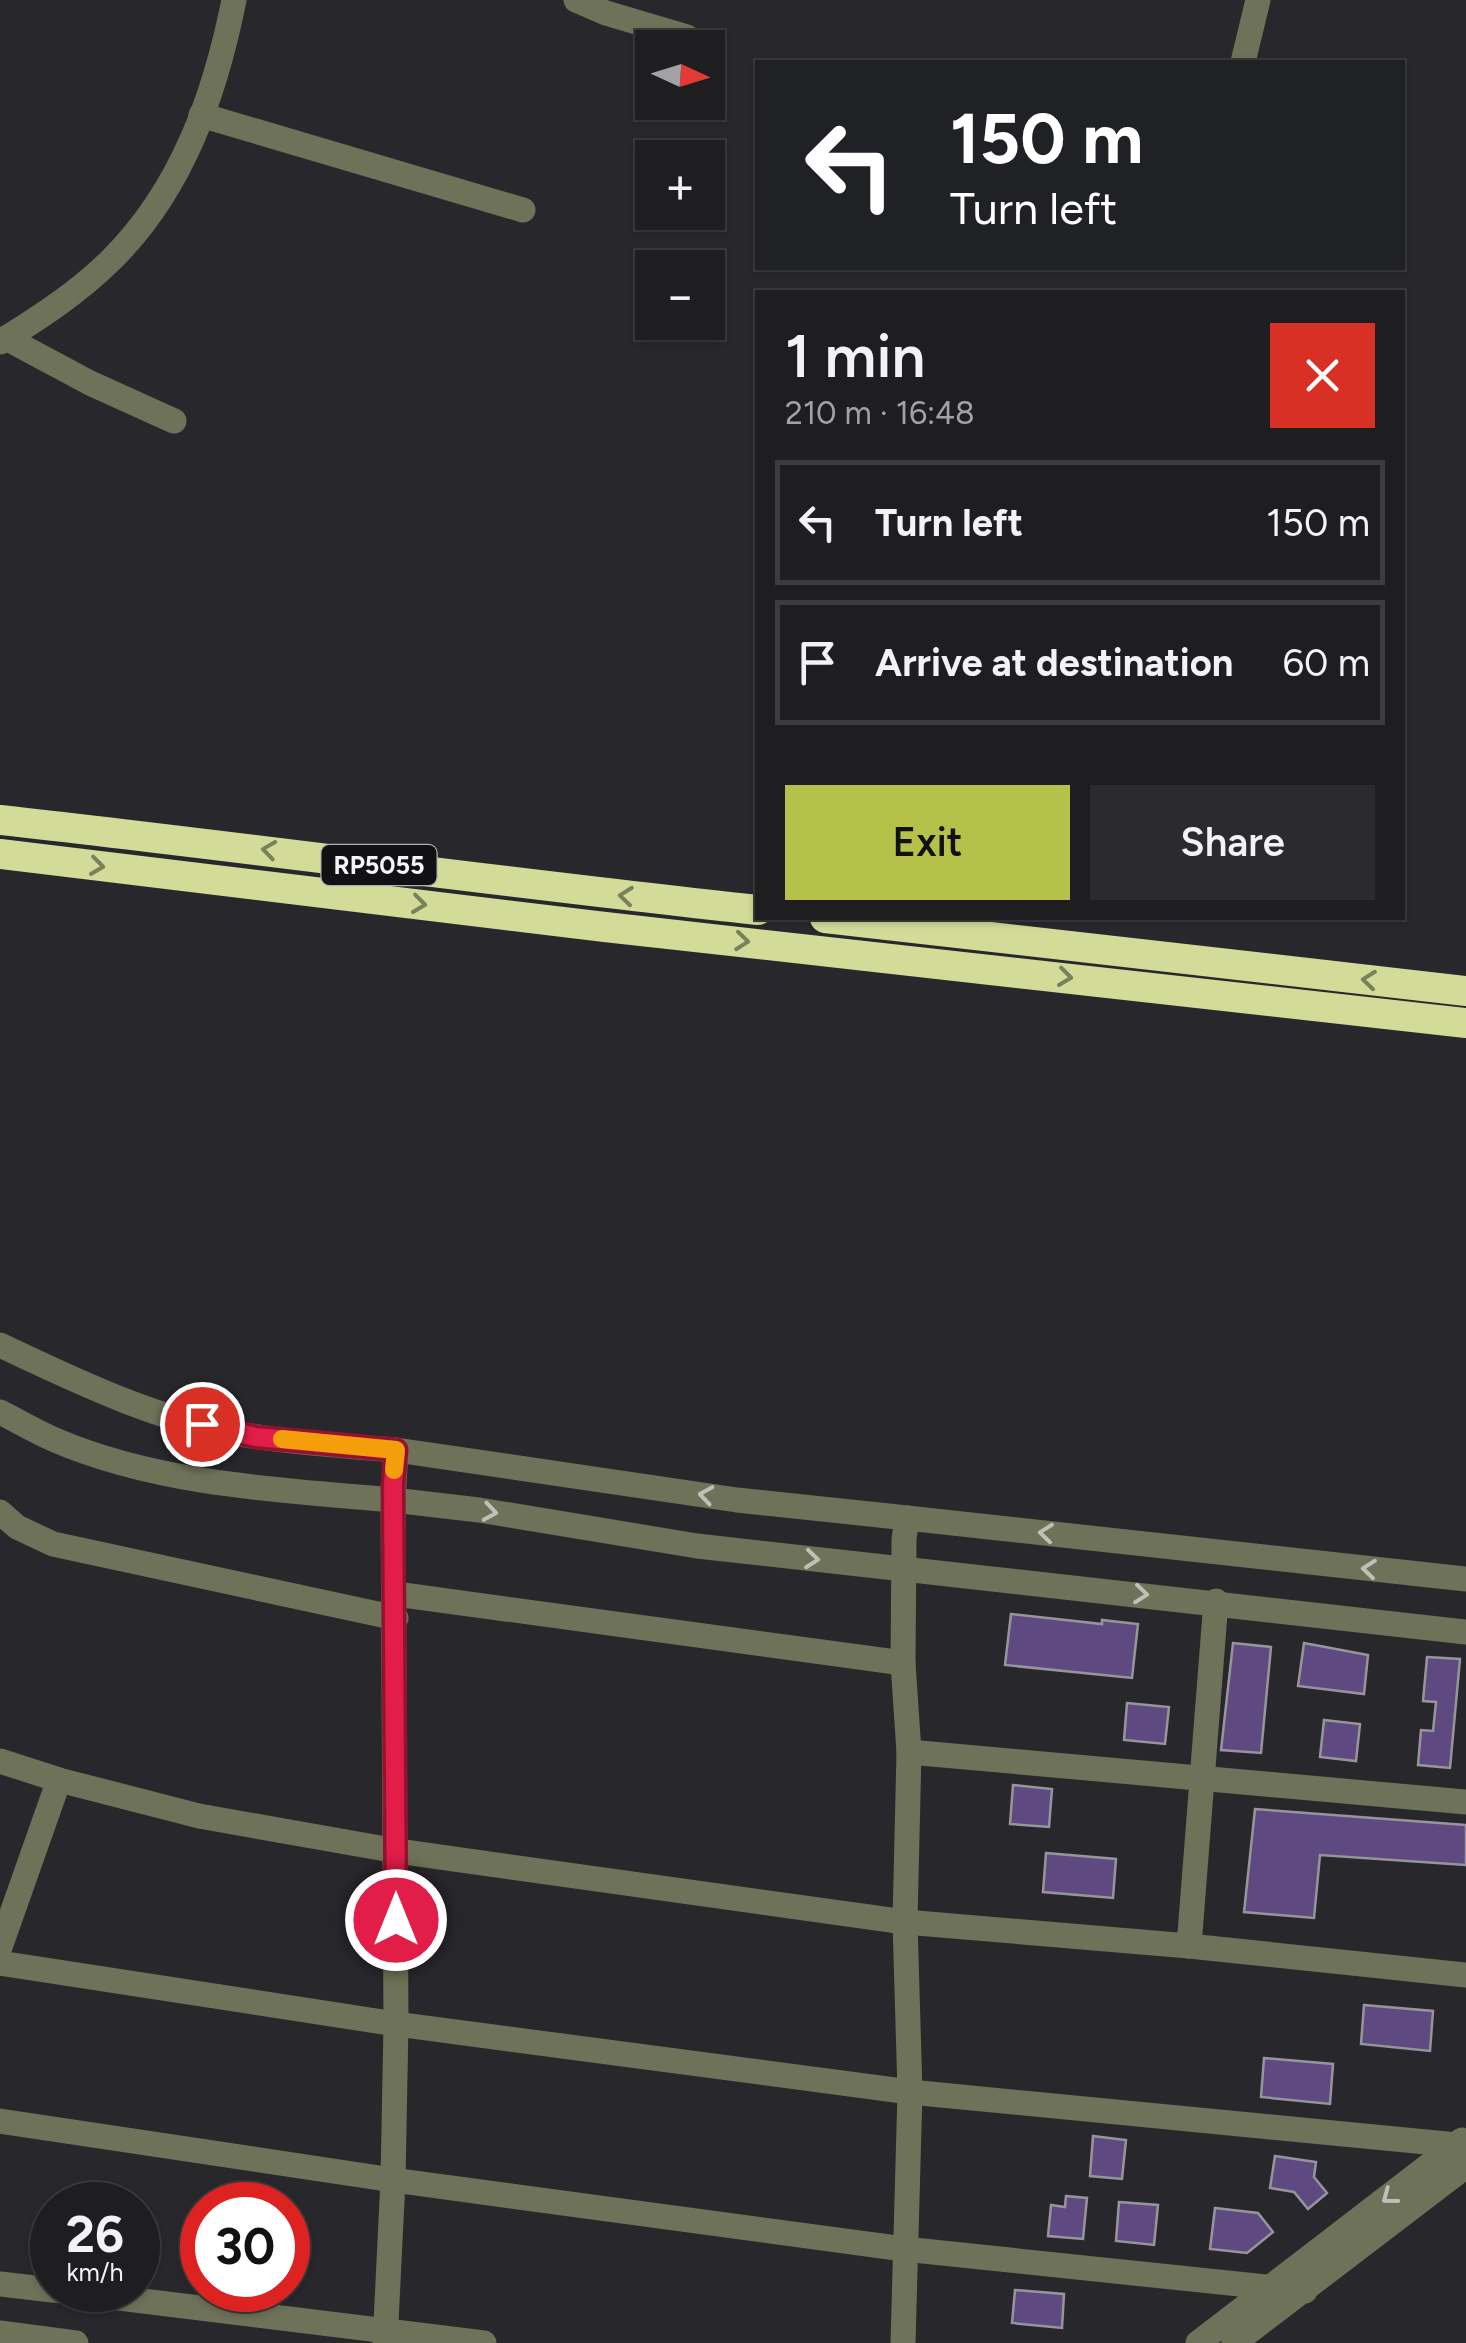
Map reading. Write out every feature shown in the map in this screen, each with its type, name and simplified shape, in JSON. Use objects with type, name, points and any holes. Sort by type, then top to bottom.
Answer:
[{"type":"highway","name":"RP5055","points":[[0,820],[755,910]]},
{"type":"highway","name":"RP5055","points":[[0,854],[604,927],[1466,1023]]},
{"type":"highway","points":[[842,920],[1466,991]]},
{"type":"street","points":[[174,422],[3,340],[82,286],[113,259],[172,183],[191,145],[234,0]]},
{"type":"street","points":[[576,0],[663,30]]},
{"type":"street","points":[[1243,60],[1258,0]]},
{"type":"street","points":[[201,115],[524,210]]},
{"type":"street","points":[[0,1345],[88,1387],[176,1418],[256,1437],[396,1450],[737,1500],[1466,1580]]},
{"type":"street","points":[[0,1412],[56,1440],[165,1472],[257,1488],[479,1510],[697,1546],[1466,1632]]},
{"type":"street","points":[[385,2336],[396,2024],[396,1450]]},
{"type":"street","points":[[0,1512],[17,1527],[52,1544],[396,1606],[903,1662]]},
{"type":"street","points":[[904,2343],[910,2092],[906,1922],[909,1752],[903,1662],[907,1518]]},
{"type":"street","points":[[1189,1946],[1216,1602]]},
{"type":"street","points":[[909,1752],[1466,1802]]},
{"type":"street","points":[[0,1761],[200,1816],[396,1850],[906,1922],[1466,1975]]},
{"type":"street","points":[[0,1947],[59,1780]]},
{"type":"street","points":[[0,1963],[396,2024],[910,2092],[1464,2151]]},
{"type":"street","points":[[0,2121],[393,2180],[904,2249],[1306,2291]]},
{"type":"street","points":[[1198,2343],[1270,2287],[1464,2151]]},
{"type":"street","points":[[1234,2343],[1306,2291],[1464,2151]]},
{"type":"street","points":[[0,2284],[30,2287]]},
{"type":"street","points":[[160,2305],[385,2336],[484,2343]]},
{"type":"street","points":[[0,2334],[76,2343]]},
{"type":"building","points":[[1011,1614],[1138,1624],[1132,1678],[1005,1665]]},
{"type":"building","points":[[1233,1643],[1271,1647],[1261,1753],[1221,1750]]},
{"type":"building","points":[[1304,1643],[1368,1655],[1364,1694],[1298,1686]]},
{"type":"building","points":[[1427,1657],[1460,1659],[1450,1768],[1418,1765],[1421,1730],[1433,1731],[1436,1702],[1423,1701]]},
{"type":"building","points":[[1127,1703],[1169,1707],[1165,1744],[1124,1740]]},
{"type":"building","points":[[1324,1720],[1360,1724],[1356,1761],[1320,1757]]},
{"type":"building","points":[[1013,1785],[1052,1789],[1049,1827],[1010,1824]]},
{"type":"building","points":[[1255,1809],[1466,1825],[1466,1865],[1320,1855],[1314,1918],[1244,1912]]},
{"type":"building","points":[[1046,1853],[1116,1859],[1113,1898],[1043,1892]]},
{"type":"building","points":[[1364,2005],[1433,2011],[1430,2051],[1361,2044]]},
{"type":"building","points":[[1264,2058],[1333,2064],[1330,2104],[1261,2097]]},
{"type":"building","points":[[1093,2136],[1126,2140],[1122,2179],[1090,2176]]},
{"type":"building","points":[[1275,2156],[1316,2162],[1314,2177],[1327,2193],[1308,2209],[1294,2192],[1270,2188]]},
{"type":"building","points":[[1066,2196],[1087,2198],[1083,2239],[1048,2236],[1051,2205],[1065,2207]]},
{"type":"building","points":[[1119,2202],[1158,2205],[1154,2245],[1116,2241]]},
{"type":"building","points":[[1215,2208],[1258,2213],[1273,2232],[1247,2253],[1210,2249]]},
{"type":"building","points":[[1015,2290],[1064,2294],[1062,2328],[1012,2323]]},
{"type":"slow traffic","points":[[282,1439],[396,1450],[394,1470]]},
{"type":"route","points":[[202,1424],[256,1437],[396,1450],[396,1920]]}]
